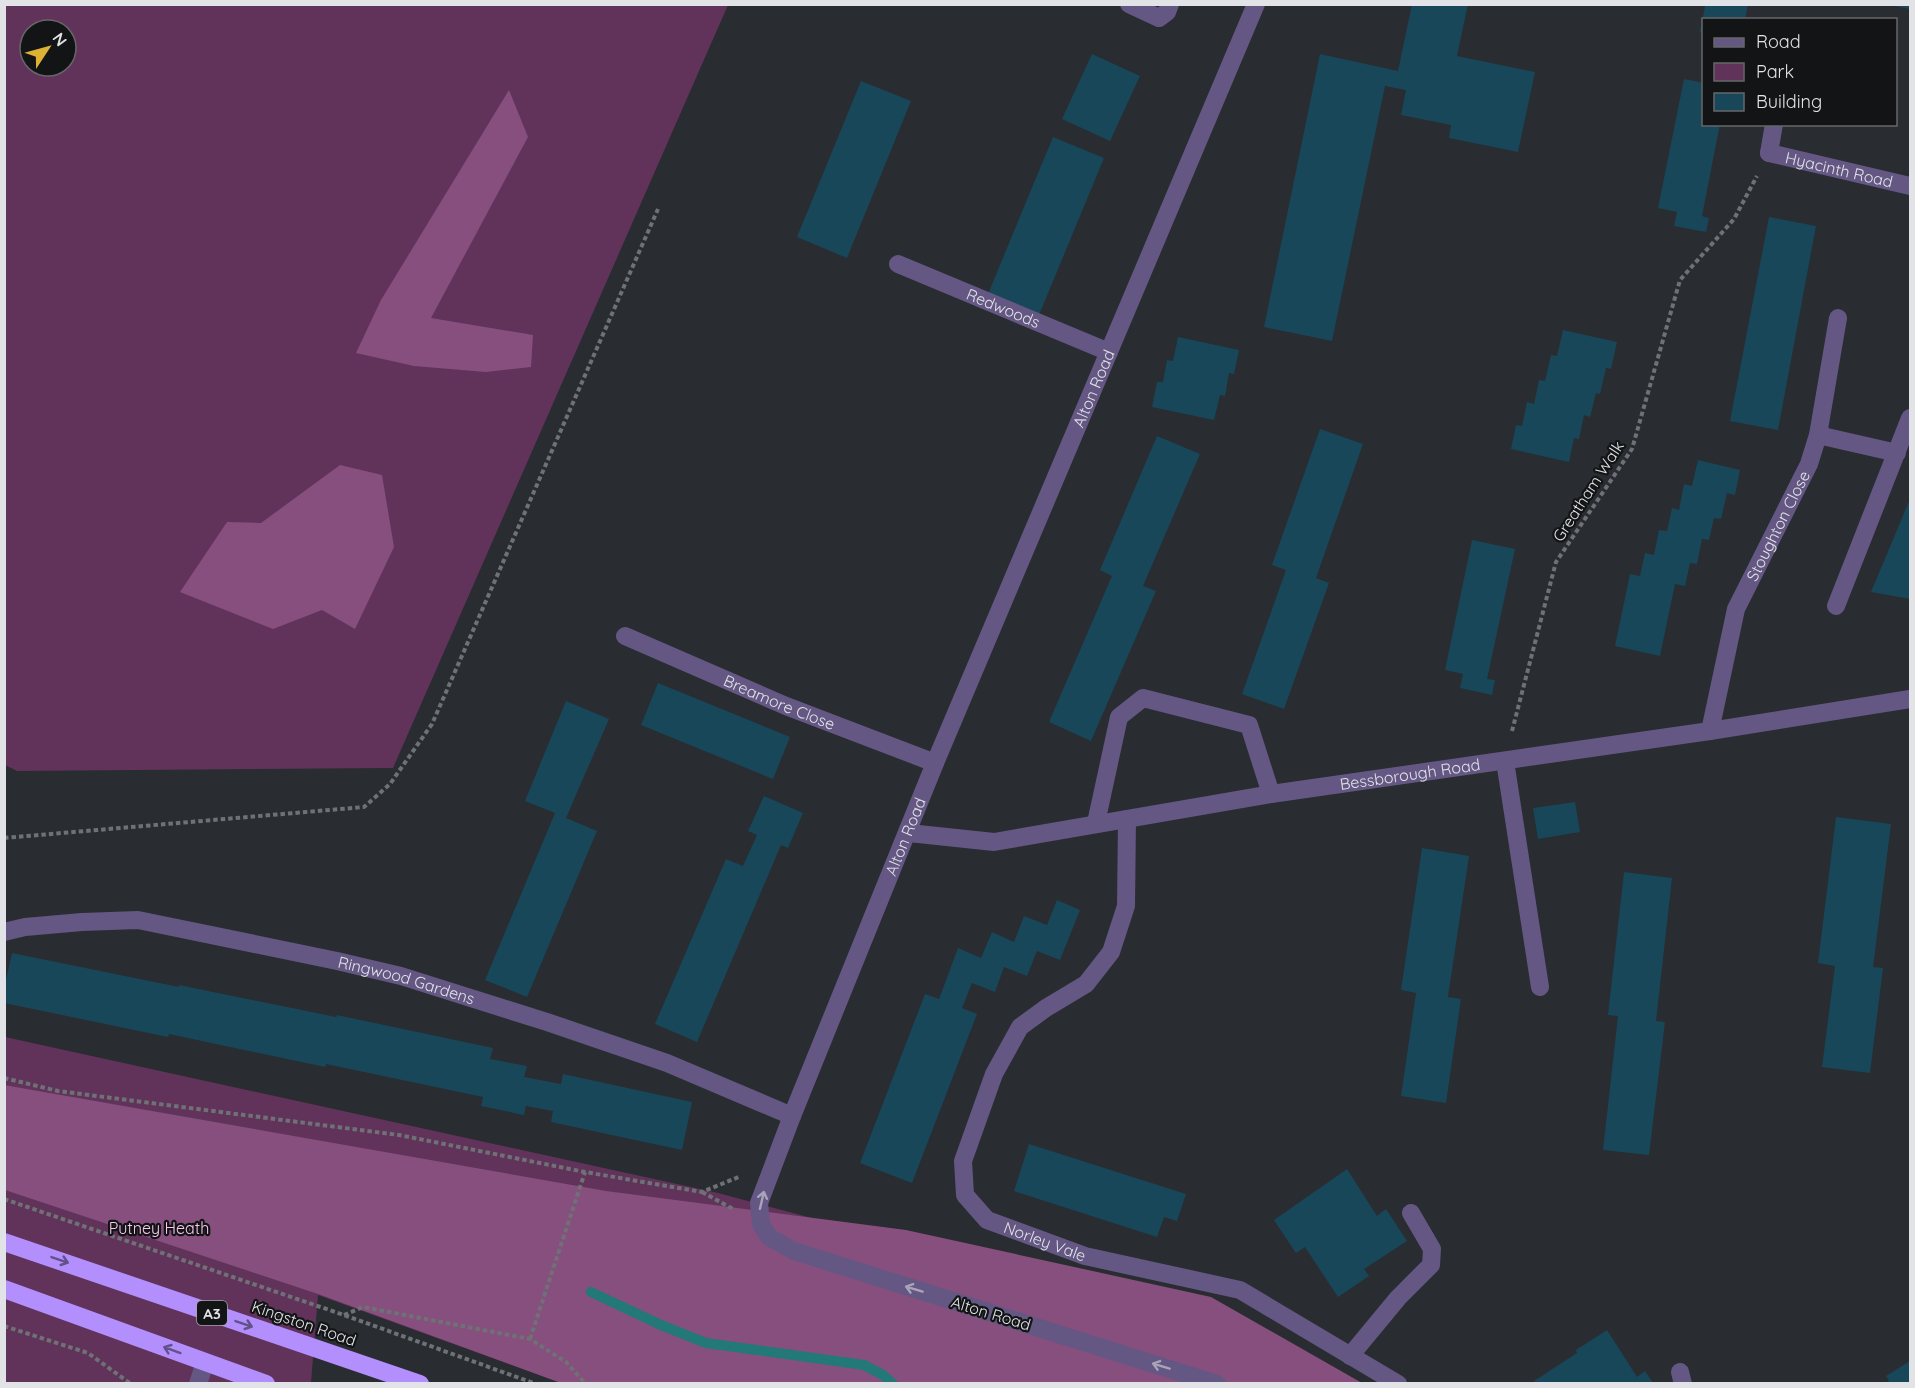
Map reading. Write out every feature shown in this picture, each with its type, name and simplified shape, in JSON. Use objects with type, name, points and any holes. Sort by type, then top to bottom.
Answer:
[{"type":"highway","name":"Kingston Road","points":[[4,1242],[420,1383]]},
{"type":"highway","points":[[4,1289],[266,1383]]},
{"type":"street","points":[[1129,4],[1159,18],[1167,12],[1170,4]]},
{"type":"street","name":"Alton Road","points":[[1217,1383],[794,1251],[769,1237],[760,1224],[759,1203],[792,1116],[909,833],[935,763],[1256,4]]},
{"type":"street","points":[[1769,153],[1774,126]]},
{"type":"street","name":"Hyacinth Road","points":[[1769,153],[1911,186]]},
{"type":"street","name":"Redwoods","points":[[898,264],[1109,352]]},
{"type":"street","name":"Stoughton Close","points":[[1710,731],[1736,609],[1809,464],[1818,435],[1838,318]]},
{"type":"street","points":[[1836,606],[1911,418]]},
{"type":"street","points":[[1818,435],[1897,453]]},
{"type":"street","name":"Breamore Close","points":[[625,636],[786,706],[935,763]]},
{"type":"street","points":[[1096,823],[1119,717],[1143,698],[1249,725],[1271,794]]},
{"type":"street","name":"Bessborough Road","points":[[909,833],[994,842],[1271,794],[1710,731],[1911,699]]},
{"type":"street","points":[[1504,761],[1540,987]]},
{"type":"street","name":"Norley Vale","points":[[1127,819],[1126,906],[1111,952],[1086,984],[1020,1027],[994,1074],[963,1161],[965,1195],[987,1220],[1085,1256],[1240,1290],[1398,1383]]},
{"type":"street","name":"Ringwood Gardens","points":[[4,932],[25,927],[138,920],[348,964],[413,980],[667,1063],[792,1116]]},
{"type":"street","points":[[1350,1356],[1398,1298],[1431,1265],[1432,1249],[1411,1213]]},
{"type":"street","points":[[198,1383],[205,1362]]},
{"type":"path","name":"Greatham Walk","points":[[1504,761],[1556,561],[1632,449],[1680,280],[1734,219],[1769,153]]},
{"type":"path","points":[[4,838],[364,807],[390,784],[432,724],[658,209]]},
{"type":"path","points":[[4,1078],[58,1091],[399,1135],[585,1173],[702,1192],[752,1172],[771,1173]]},
{"type":"path","points":[[530,1339],[585,1173]]},
{"type":"path","points":[[4,1199],[536,1383]]},
{"type":"path","points":[[344,1315],[363,1307],[530,1339],[566,1362],[586,1383]]},
{"type":"path","points":[[4,1326],[88,1353],[131,1383]]},
{"type":"green space","points":[[4,5],[728,5],[393,768],[17,771],[5,765]]},
{"type":"green space","points":[[509,90],[528,137],[431,318],[533,335],[531,367],[486,372],[414,366],[356,353],[381,300]]},
{"type":"green space","points":[[340,465],[382,475],[394,547],[355,629],[322,610],[273,629],[180,592],[227,522],[261,523]]},
{"type":"green space","name":"Putney Heath","points":[[5,1037],[718,1193],[894,1240],[561,1383],[318,1295],[311,1383],[5,1384]]},
{"type":"green space","name":"Putney Heath","points":[[4,1085],[606,1191],[906,1230],[1211,1297],[1362,1383],[561,1383],[318,1294],[5,1190]]},
{"type":"building","points":[[1412,4],[1468,4],[1457,56],[1535,72],[1518,152],[1449,138],[1451,125],[1401,115],[1406,90],[1385,86],[1332,341],[1264,327],[1320,54],[1398,71]]},
{"type":"building","points":[[1701,4],[1748,4],[1745,18],[1703,18],[1705,6]]},
{"type":"building","points":[[1895,4],[1910,4],[1910,9],[1895,6]]},
{"type":"building","points":[[1092,54],[1140,76],[1110,141],[1062,119]]},
{"type":"building","points":[[1684,79],[1702,83],[1702,126],[1720,126],[1702,216],[1709,218],[1706,232],[1674,226],[1677,212],[1658,208]]},
{"type":"building","points":[[861,81],[911,101],[847,258],[797,237]]},
{"type":"building","points":[[1053,137],[1104,158],[1039,315],[988,294]]},
{"type":"building","points":[[1769,217],[1816,226],[1778,430],[1730,421]]},
{"type":"building","points":[[1563,330],[1617,342],[1611,369],[1606,368],[1600,394],[1596,393],[1590,417],[1584,415],[1579,439],[1574,438],[1569,462],[1511,449],[1516,425],[1522,426],[1527,402],[1534,404],[1539,380],[1545,381],[1551,355],[1557,356]]},
{"type":"building","points":[[1178,337],[1239,350],[1234,374],[1229,373],[1225,396],[1220,395],[1214,420],[1152,407],[1157,382],[1163,382],[1167,360],[1173,361]]},
{"type":"building","points":[[1320,429],[1363,444],[1316,578],[1329,583],[1284,709],[1242,694],[1286,570],[1272,565]]},
{"type":"building","points":[[1157,436],[1200,454],[1143,586],[1156,591],[1091,741],[1049,722],[1112,576],[1100,570]]},
{"type":"building","points":[[1698,460],[1740,470],[1735,495],[1727,493],[1721,519],[1714,518],[1709,540],[1702,539],[1697,564],[1690,563],[1685,586],[1675,584],[1660,656],[1615,646],[1630,574],[1640,576],[1645,553],[1654,555],[1659,530],[1667,531],[1672,508],[1679,510],[1684,484],[1692,486]]},
{"type":"building","points":[[1910,499],[1910,599],[1871,592]]},
{"type":"building","points":[[1472,540],[1515,549],[1487,679],[1495,680],[1492,695],[1460,688],[1463,674],[1445,670]]},
{"type":"building","points":[[658,683],[790,737],[773,779],[641,725]]},
{"type":"building","points":[[566,701],[609,719],[566,818],[597,831],[527,997],[485,980],[555,813],[525,801]]},
{"type":"building","points":[[764,796],[803,813],[788,848],[781,845],[697,1042],[655,1024],[726,859],[743,866],[757,835],[748,831]]},
{"type":"building","points":[[1575,802],[1580,832],[1538,839],[1533,808]]},
{"type":"building","points":[[1836,817],[1891,824],[1873,967],[1883,968],[1870,1073],[1822,1067],[1835,966],[1818,963]]},
{"type":"building","points":[[1422,848],[1469,856],[1448,997],[1461,999],[1446,1103],[1401,1096],[1416,993],[1401,990]]},
{"type":"building","points":[[1624,872],[1672,878],[1656,1021],[1665,1022],[1649,1155],[1603,1150],[1618,1016],[1608,1015]]},
{"type":"building","points":[[1057,900],[1080,910],[1060,960],[1037,951],[1027,976],[1004,967],[995,992],[972,983],[962,1008],[977,1014],[912,1183],[860,1163],[925,994],[939,999],[958,948],[981,958],[992,932],[1014,942],[1024,916],[1047,925]]},
{"type":"building","points":[[12,953],[336,1017],[337,1015],[493,1048],[490,1059],[527,1066],[524,1077],[561,1084],[563,1074],[692,1102],[682,1150],[551,1122],[553,1111],[526,1106],[524,1115],[481,1106],[483,1097],[326,1064],[325,1067],[169,1034],[168,1037],[4,1003],[4,989]]},
{"type":"building","points":[[1029,1144],[1186,1194],[1177,1221],[1164,1217],[1157,1237],[1014,1191]]},
{"type":"building","points":[[1347,1169],[1377,1216],[1386,1209],[1407,1241],[1364,1269],[1369,1276],[1338,1297],[1305,1247],[1296,1253],[1274,1220]]},
{"type":"building","points":[[1607,1330],[1637,1377],[1645,1371],[1653,1383],[1536,1383],[1534,1381],[1577,1353],[1576,1350]]},
{"type":"building","points":[[1910,1361],[1910,1383],[1885,1383],[1889,1381],[1886,1376]]},
{"type":"waterway","points":[[591,1292],[706,1343],[864,1365],[883,1375],[893,1384]]}]
